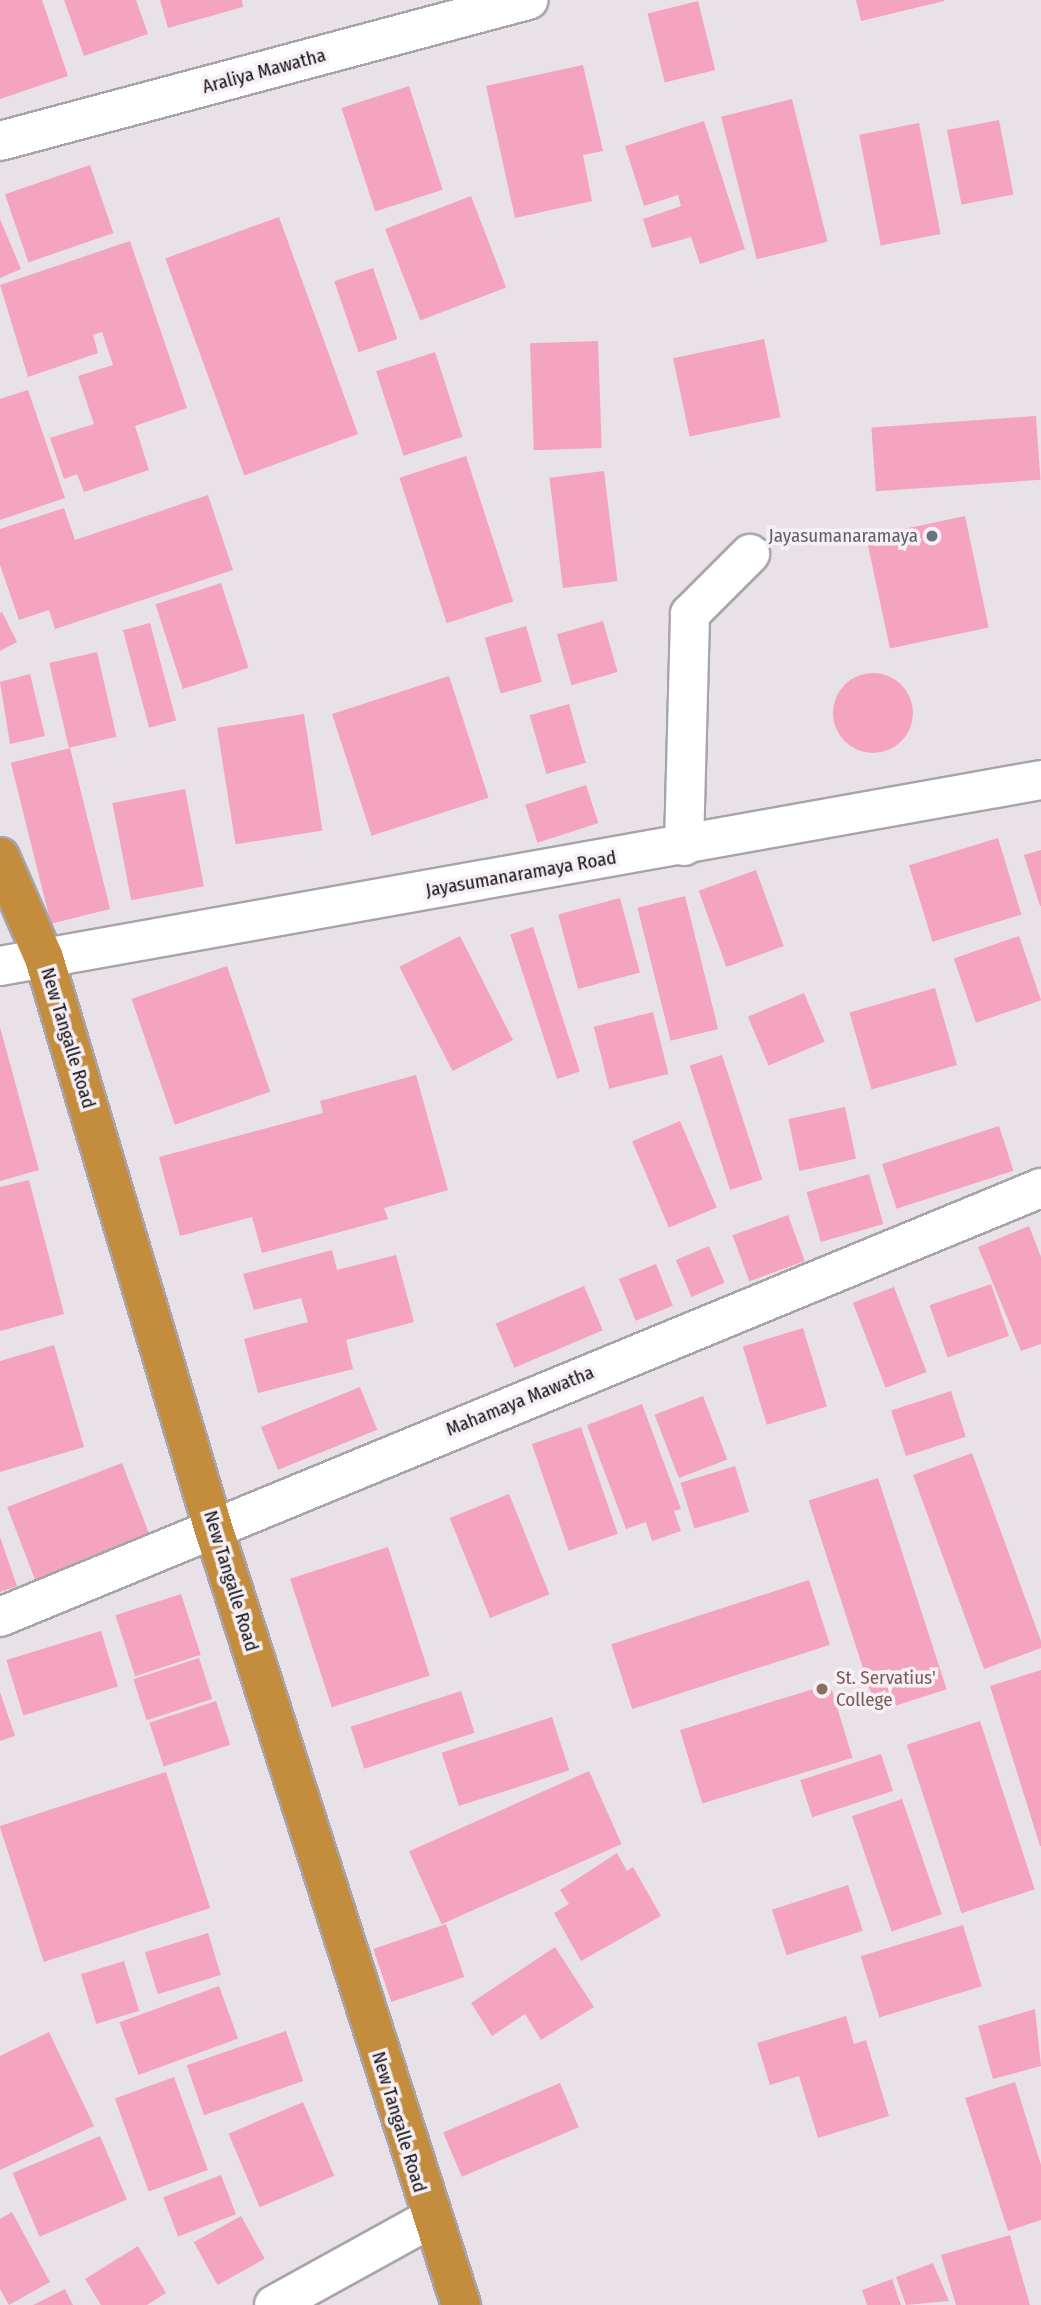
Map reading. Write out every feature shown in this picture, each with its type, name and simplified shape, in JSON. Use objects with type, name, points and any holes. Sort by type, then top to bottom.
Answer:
[{"type":"highway","name":"New Tangalle Road","points":[[0,857],[44,958],[214,1527],[430,2219],[461,2305]]},
{"type":"street","name":"Araliya Mawatha","points":[[0,141],[528,0]]},
{"type":"street","points":[[684,846],[690,614],[750,554]]},
{"type":"street","name":"Jayasumanaramaya Road","points":[[0,965],[684,846],[1041,779]]},
{"type":"street","name":"Mahamaya Mawatha","points":[[0,1617],[1041,1188]]},
{"type":"street","points":[[274,2305],[430,2219]]},
{"type":"building","points":[[0,0],[42,0],[68,76],[0,99]]},
{"type":"building","points":[[64,0],[136,0],[148,34],[84,56]]},
{"type":"building","points":[[160,0],[242,0],[243,7],[168,28]]},
{"type":"building","points":[[856,0],[944,0],[944,1],[861,21]]},
{"type":"building","points":[[698,1],[715,70],[665,82],[648,14]]},
{"type":"building","points":[[583,65],[603,151],[583,155],[592,201],[515,218],[486,86]]},
{"type":"building","points":[[409,86],[443,190],[375,212],[341,108]]},
{"type":"building","points":[[792,99],[828,242],[757,259],[721,117]]},
{"type":"building","points":[[999,120],[1014,195],[961,205],[947,130]]},
{"type":"building","points":[[704,121],[745,249],[700,264],[691,237],[652,248],[643,219],[681,206],[678,195],[644,206],[625,146]]},
{"type":"building","points":[[919,123],[941,234],[881,246],[859,135]]},
{"type":"building","points":[[90,165],[113,233],[28,262],[5,194]]},
{"type":"building","points":[[471,196],[506,287],[420,320],[385,229]]},
{"type":"building","points":[[279,217],[358,434],[244,475],[165,258]]},
{"type":"building","points":[[0,219],[21,269],[0,278]]},
{"type":"building","points":[[130,241],[187,408],[135,426],[149,470],[84,492],[77,474],[64,479],[50,438],[94,424],[78,376],[113,365],[102,332],[93,335],[98,353],[28,377],[0,285]]},
{"type":"building","points":[[373,268],[397,339],[359,352],[334,281]]},
{"type":"building","points":[[764,339],[781,417],[690,437],[673,358]]},
{"type":"building","points":[[598,341],[602,448],[534,450],[530,343]]},
{"type":"building","points":[[435,352],[463,437],[404,456],[376,371]]},
{"type":"building","points":[[28,390],[65,498],[0,520],[0,399]]},
{"type":"building","points":[[1036,416],[1040,480],[876,491],[871,428]]},
{"type":"building","points":[[466,456],[513,602],[447,623],[399,478]]},
{"type":"building","points":[[604,471],[618,581],[563,588],[549,478]]},
{"type":"building","points":[[208,495],[233,570],[55,629],[49,610],[19,620],[0,565],[0,529],[64,508],[75,540]]},
{"type":"building","points":[[965,516],[989,628],[890,649],[866,537]]},
{"type":"building","points":[[221,583],[249,668],[183,689],[155,604]]},
{"type":"building","points":[[2,612],[17,642],[0,651],[0,613]]},
{"type":"building","points":[[603,621],[618,672],[571,685],[557,634]]},
{"type":"building","points":[[150,623],[176,721],[149,728],[123,630]]},
{"type":"building","points":[[526,626],[542,682],[501,694],[485,638]]},
{"type":"building","points":[[97,652],[117,737],[69,748],[49,663]]},
{"type":"building","points":[[873,673],[888,676],[901,685],[910,698],[913,713],[910,728],[901,741],[888,750],[873,753],[858,750],[845,741],[836,728],[833,713],[836,698],[845,685],[858,676]]},
{"type":"building","points":[[30,674],[45,736],[10,744],[0,682]]},
{"type":"building","points":[[449,676],[489,798],[372,836],[332,714]]},
{"type":"building","points":[[569,704],[586,763],[546,774],[530,715]]},
{"type":"building","points":[[304,714],[322,831],[236,844],[217,728]]},
{"type":"building","points":[[70,748],[110,909],[51,924],[11,763]]},
{"type":"building","points":[[586,785],[598,823],[537,843],[525,805]]},
{"type":"building","points":[[185,789],[204,886],[131,900],[112,803]]},
{"type":"building","points":[[998,838],[1021,915],[932,942],[909,865]]},
{"type":"building","points":[[1041,850],[1041,906],[1040,906],[1024,855]]},
{"type":"building","points":[[756,870],[784,946],[726,967],[699,891]]},
{"type":"building","points":[[685,896],[718,1029],[671,1041],[637,908]]},
{"type":"building","points":[[620,898],[640,972],[578,989],[558,915]]},
{"type":"building","points":[[533,927],[580,1072],[557,1079],[510,934]]},
{"type":"building","points":[[460,936],[513,1040],[453,1071],[399,967]]},
{"type":"building","points":[[1019,936],[1041,1000],[976,1023],[954,958]]},
{"type":"building","points":[[227,966],[270,1092],[175,1125],[132,999]]},
{"type":"building","points":[[935,988],[957,1065],[871,1089],[849,1013]]},
{"type":"building","points":[[804,993],[825,1042],[769,1066],[748,1017]]},
{"type":"building","points":[[653,1012],[668,1074],[609,1089],[594,1027]]},
{"type":"building","points":[[0,1027],[39,1170],[0,1181]]},
{"type":"building","points":[[722,1055],[762,1180],[730,1190],[690,1066]]},
{"type":"building","points":[[416,1075],[448,1190],[384,1208],[388,1219],[262,1253],[252,1217],[180,1236],[159,1157],[323,1113],[320,1101]]},
{"type":"building","points":[[845,1107],[856,1159],[799,1171],[788,1119]]},
{"type":"building","points":[[680,1121],[717,1208],[669,1228],[632,1141]]},
{"type":"building","points":[[999,1126],[1014,1171],[897,1209],[882,1164]]},
{"type":"building","points":[[869,1174],[883,1224],[821,1242],[807,1192]]},
{"type":"building","points":[[29,1180],[64,1314],[0,1331],[0,1187]]},
{"type":"building","points":[[788,1215],[805,1261],[749,1281],[733,1235]]},
{"type":"building","points":[[1029,1226],[1041,1257],[1041,1344],[1021,1351],[978,1247]]},
{"type":"building","points":[[709,1246],[725,1283],[691,1297],[676,1260]]},
{"type":"building","points":[[332,1250],[337,1270],[396,1255],[414,1322],[346,1340],[353,1369],[258,1393],[244,1339],[308,1322],[301,1298],[254,1310],[243,1274]]},
{"type":"building","points":[[656,1264],[673,1306],[636,1321],[619,1279]]},
{"type":"building","points":[[991,1284],[1009,1336],[947,1357],[930,1305]]},
{"type":"building","points":[[584,1286],[603,1330],[514,1368],[496,1324]]},
{"type":"building","points":[[894,1287],[927,1372],[886,1388],[853,1303]]},
{"type":"building","points":[[803,1328],[827,1406],[767,1425],[743,1346]]},
{"type":"building","points":[[54,1345],[84,1447],[0,1472],[0,1361]]},
{"type":"building","points":[[360,1387],[377,1430],[278,1470],[261,1427]]},
{"type":"building","points":[[951,1391],[966,1437],[906,1456],[891,1410]]},
{"type":"building","points":[[703,1396],[727,1459],[679,1478],[654,1415]]},
{"type":"building","points":[[642,1404],[681,1509],[674,1511],[681,1531],[652,1541],[646,1522],[626,1529],[587,1425]]},
{"type":"building","points":[[581,1427],[618,1534],[569,1551],[532,1444]]},
{"type":"building","points":[[972,1453],[1041,1641],[1041,1648],[984,1669],[913,1475]]},
{"type":"building","points":[[122,1463],[151,1538],[36,1582],[7,1507]]},
{"type":"building","points":[[735,1466],[749,1512],[695,1529],[680,1483]]},
{"type":"building","points":[[878,1478],[947,1689],[877,1712],[809,1501]]},
{"type":"building","points":[[509,1494],[549,1594],[490,1618],[450,1518]]},
{"type":"building","points":[[0,1537],[17,1586],[0,1592]]},
{"type":"building","points":[[388,1547],[430,1675],[332,1707],[290,1579]]},
{"type":"building","points":[[809,1580],[830,1645],[632,1709],[611,1644]]},
{"type":"building","points":[[181,1594],[201,1655],[135,1676],[115,1615]]},
{"type":"building","points":[[101,1631],[118,1686],[23,1715],[6,1660]]},
{"type":"building","points":[[199,1658],[212,1699],[147,1720],[133,1679]]},
{"type":"building","points":[[1041,1670],[1041,1846],[1040,1846],[990,1686]]},
{"type":"building","points":[[830,1684],[853,1758],[702,1804],[680,1730]]},
{"type":"building","points":[[461,1691],[475,1733],[364,1769],[351,1727]]},
{"type":"building","points":[[0,1692],[15,1736],[0,1741]]},
{"type":"building","points":[[216,1701],[230,1745],[164,1766],[149,1723]]},
{"type":"building","points":[[552,1717],[569,1770],[459,1806],[442,1753]]},
{"type":"building","points":[[980,1721],[1035,1889],[961,1913],[907,1745]]},
{"type":"building","points":[[881,1754],[893,1791],[812,1817],[800,1780]]},
{"type":"building","points":[[589,1771],[622,1844],[442,1924],[409,1851]]},
{"type":"building","points":[[166,1772],[210,1908],[44,1962],[0,1826]]},
{"type":"building","points":[[902,1799],[942,1914],[892,1932],[852,1816]]},
{"type":"building","points":[[617,1853],[627,1871],[633,1867],[661,1916],[581,1961],[554,1913],[569,1904],[560,1890]]},
{"type":"building","points":[[848,1885],[863,1931],[787,1955],[772,1910]]},
{"type":"building","points":[[446,1924],[464,1977],[391,2002],[373,1949]]},
{"type":"building","points":[[963,1925],[982,1986],[879,2017],[861,1956]]},
{"type":"building","points":[[208,1933],[221,1975],[158,1994],[145,1952]]},
{"type":"building","points":[[555,1947],[594,2007],[541,2040],[525,2014],[492,2036],[471,2003]]},
{"type":"building","points":[[124,1961],[139,2011],[96,2024],[81,1974]]},
{"type":"building","points":[[219,1986],[238,2039],[139,2075],[119,2022]]},
{"type":"building","points":[[1035,2009],[1041,2066],[993,2079],[978,2026]]},
{"type":"building","points":[[846,2016],[854,2044],[866,2040],[889,2116],[818,2138],[799,2076],[770,2085],[757,2043]]},
{"type":"building","points":[[286,2031],[303,2081],[204,2115],[187,2065]]},
{"type":"building","points":[[49,2032],[94,2126],[0,2170],[0,2056]]},
{"type":"building","points":[[174,2077],[208,2170],[149,2192],[115,2099]]},
{"type":"building","points":[[1015,2082],[1041,2165],[1041,2220],[1008,2231],[965,2098]]},
{"type":"building","points":[[560,2083],[579,2127],[462,2177],[443,2133]]},
{"type":"building","points":[[303,2102],[334,2176],[260,2207],[228,2134]]},
{"type":"building","points":[[100,2136],[127,2200],[40,2237],[13,2173]]},
{"type":"building","points":[[221,2175],[236,2214],[178,2236],[163,2197]]},
{"type":"building","points":[[12,2212],[50,2282],[9,2305],[0,2289],[0,2219]]},
{"type":"building","points":[[241,2216],[265,2259],[218,2285],[194,2242]]},
{"type":"building","points":[[1010,2235],[1030,2305],[956,2305],[941,2255]]},
{"type":"building","points":[[138,2246],[166,2293],[147,2305],[101,2305],[85,2279]]},
{"type":"building","points":[[933,2263],[949,2301],[906,2305],[896,2277]]},
{"type":"building","points":[[892,2279],[901,2305],[867,2305],[862,2290]]},
{"type":"building","points":[[65,2289],[73,2305],[33,2305]]},
{"type":"place","name":"Jayasumanaramaya","points":[[932,536]]},
{"type":"place","name":"St. Servatius' College","points":[[822,1689]]}]
